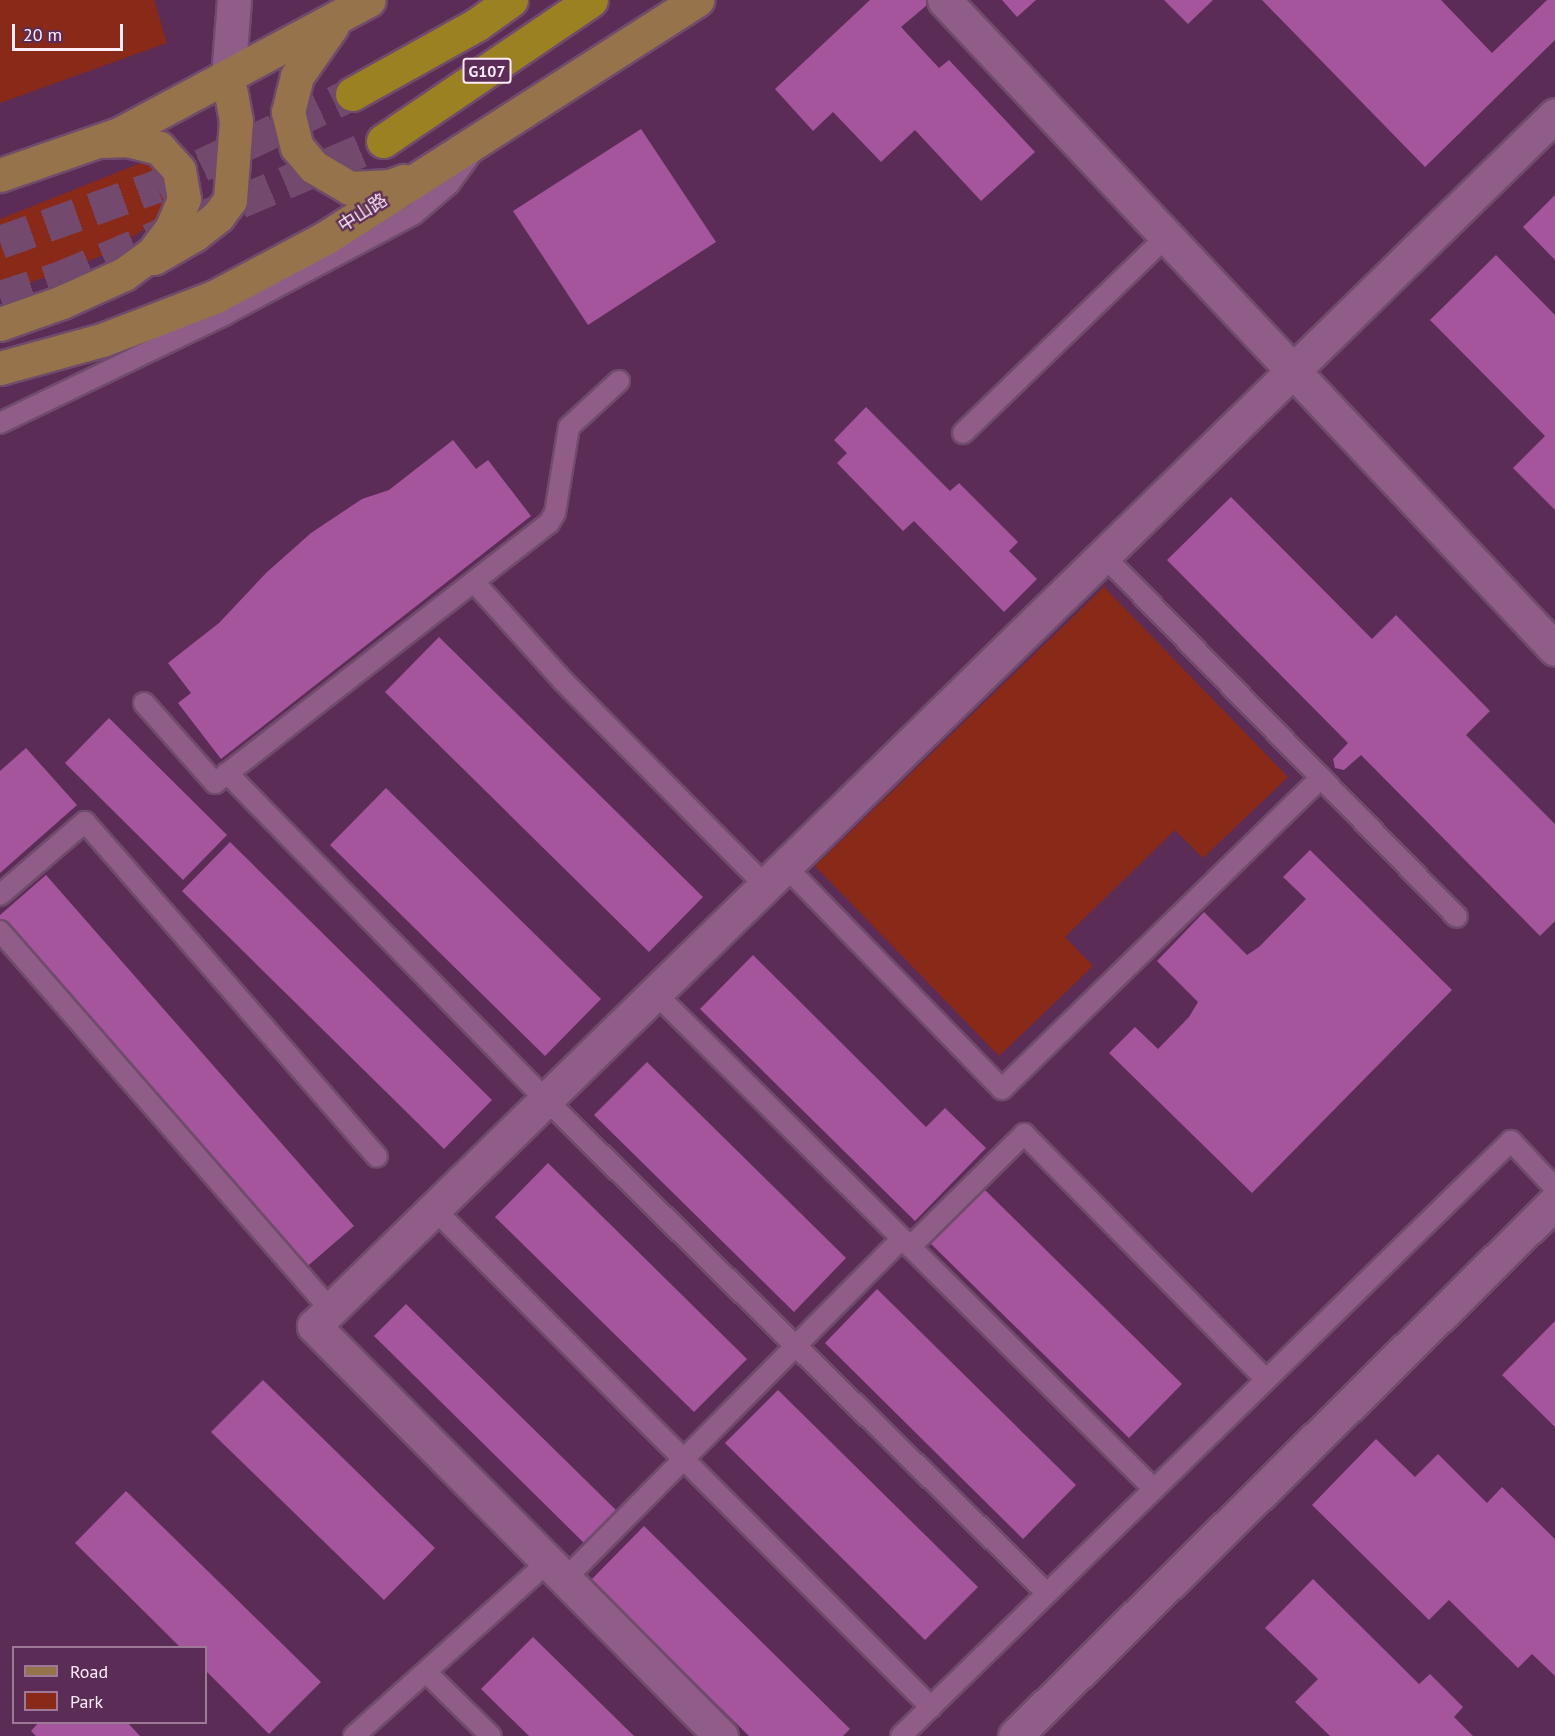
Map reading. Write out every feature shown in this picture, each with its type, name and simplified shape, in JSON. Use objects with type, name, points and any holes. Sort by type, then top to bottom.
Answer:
[{"type":"highway","name":"G107","points":[[352,94],[476,25],[512,0]]},
{"type":"highway","name":"G107","points":[[383,141],[591,0]]},
{"type":"main road","name":"中山路","points":[[0,368],[102,340],[214,297],[325,238],[697,0]]},
{"type":"main road","points":[[0,175],[97,141],[228,78],[356,7]]},
{"type":"main road","points":[[356,7],[319,40],[297,76],[288,112],[297,147],[314,167],[350,188],[390,186],[426,173]]},
{"type":"main road","points":[[0,324],[62,302],[124,274],[194,235],[218,216],[230,200],[236,121],[228,78]]},
{"type":"main road","points":[[97,141],[128,140],[159,148],[179,170],[184,199],[172,227],[152,254],[124,274]]},
{"type":"street","points":[[228,78],[234,0]]},
{"type":"street","points":[[944,0],[1168,235],[1555,649]]},
{"type":"street","points":[[721,1736],[314,1326],[1555,115]]},
{"type":"street","points":[[1016,1736],[1555,1202]]},
{"type":"lane","points":[[0,423],[224,315],[414,214],[449,184],[481,138]]},
{"type":"lane","points":[[963,433],[1168,235]]},
{"type":"lane","points":[[144,703],[215,783],[549,523],[555,513],[569,427],[619,381]]},
{"type":"lane","points":[[1103,555],[1457,917]]},
{"type":"lane","points":[[474,582],[563,681],[1002,1089],[1321,778]]},
{"type":"lane","points":[[228,773],[546,1100],[1047,1593]]},
{"type":"lane","points":[[0,895],[85,822],[377,1157]]},
{"type":"lane","points":[[0,931],[330,1310]]},
{"type":"lane","points":[[655,993],[1154,1489]]},
{"type":"lane","points":[[364,1733],[426,1672],[556,1570],[684,1459],[795,1346],[1024,1134],[1266,1379]]},
{"type":"lane","points":[[901,1736],[1511,1141],[1555,1188]]},
{"type":"lane","points":[[434,1209],[931,1707]]},
{"type":"lane","points":[[426,1672],[490,1736]]},
{"type":"green space","points":[[0,0],[154,0],[167,43],[0,103]]},
{"type":"green space","points":[[146,161],[162,175],[169,190],[164,217],[101,256],[0,294],[0,219]]},
{"type":"green space","points":[[1104,587],[1288,777],[1203,858],[1175,830],[1065,937],[1093,966],[999,1056],[815,866]]},
{"type":"building","points":[[870,0],[933,0],[901,27],[939,68],[949,60],[1035,152],[981,201],[915,130],[881,162],[833,112],[813,131],[775,89]]},
{"type":"building","points":[[1002,0],[1036,0],[1017,17]]},
{"type":"building","points":[[1164,0],[1213,0],[1188,24]]},
{"type":"building","points":[[1262,0],[1441,0],[1492,53],[1547,0],[1555,0],[1555,40],[1425,167]]},
{"type":"building","points":[[641,129],[716,242],[588,325],[513,211]]},
{"type":"building","points":[[1555,195],[1555,260],[1523,227]]},
{"type":"building","points":[[1496,255],[1555,315],[1555,510],[1513,468],[1545,436],[1430,320]]},
{"type":"building","points":[[866,407],[950,491],[959,483],[1018,542],[1009,551],[1037,579],[1004,612],[914,521],[903,531],[837,463],[847,453],[834,440]]},
{"type":"building","points":[[453,440],[476,469],[488,460],[531,516],[221,759],[178,703],[191,693],[168,663],[219,623],[266,573],[311,533],[362,499],[389,490]]},
{"type":"building","points":[[1231,497],[1372,639],[1396,615],[1490,711],[1466,735],[1555,824],[1555,921],[1540,936],[1361,755],[1344,770],[1335,768],[1333,759],[1348,743],[1167,560]]},
{"type":"building","points":[[439,637],[703,897],[649,952],[385,692]]},
{"type":"building","points":[[109,718],[227,835],[183,880],[65,763]]},
{"type":"building","points":[[26,748],[77,805],[0,873],[0,771]]},
{"type":"building","points":[[386,788],[601,999],[545,1056],[330,845]]},
{"type":"building","points":[[230,842],[492,1100],[444,1149],[182,891]]},
{"type":"building","points":[[1310,850],[1452,990],[1252,1193],[1109,1053],[1135,1027],[1158,1049],[1189,1017],[1198,1002],[1157,961],[1204,912],[1247,955],[1259,947],[1306,899],[1283,877]]},
{"type":"building","points":[[46,875],[354,1226],[303,1270],[0,924],[0,915]]},
{"type":"building","points":[[753,955],[926,1127],[945,1108],[986,1148],[915,1221],[700,1009]]},
{"type":"building","points":[[647,1062],[846,1258],[794,1312],[594,1115]]},
{"type":"building","points":[[548,1163],[747,1359],[694,1412],[495,1217]]},
{"type":"building","points":[[983,1188],[1182,1384],[1129,1438],[929,1242]]},
{"type":"building","points":[[877,1289],[1076,1485],[1023,1539],[825,1343]]},
{"type":"building","points":[[406,1304],[616,1510],[584,1543],[374,1336]]},
{"type":"building","points":[[1555,1321],[1555,1427],[1502,1375]]},
{"type":"building","points":[[263,1380],[435,1548],[384,1600],[211,1432]]},
{"type":"building","points":[[778,1390],[978,1587],[925,1640],[725,1443]]},
{"type":"building","points":[[1376,1439],[1415,1477],[1438,1454],[1487,1503],[1502,1487],[1555,1539],[1555,1676],[1532,1654],[1518,1668],[1449,1600],[1429,1620],[1312,1505]]},
{"type":"building","points":[[126,1491],[321,1682],[269,1734],[207,1672],[207,1646],[179,1646],[75,1543]]},
{"type":"building","points":[[644,1526],[850,1729],[843,1736],[749,1736],[591,1580]]},
{"type":"building","points":[[1313,1579],[1419,1684],[1430,1674],[1463,1707],[1454,1717],[1473,1736],[1330,1736],[1295,1702],[1318,1679],[1265,1628]]},
{"type":"building","points":[[533,1637],[634,1736],[529,1736],[481,1689]]},
{"type":"building","points":[[37,1724],[129,1724],[140,1736],[36,1736],[31,1731]]},
{"type":"tunnel","points":[[0,242],[157,186],[352,94]]},
{"type":"tunnel","points":[[0,297],[59,278],[383,141]]}]
